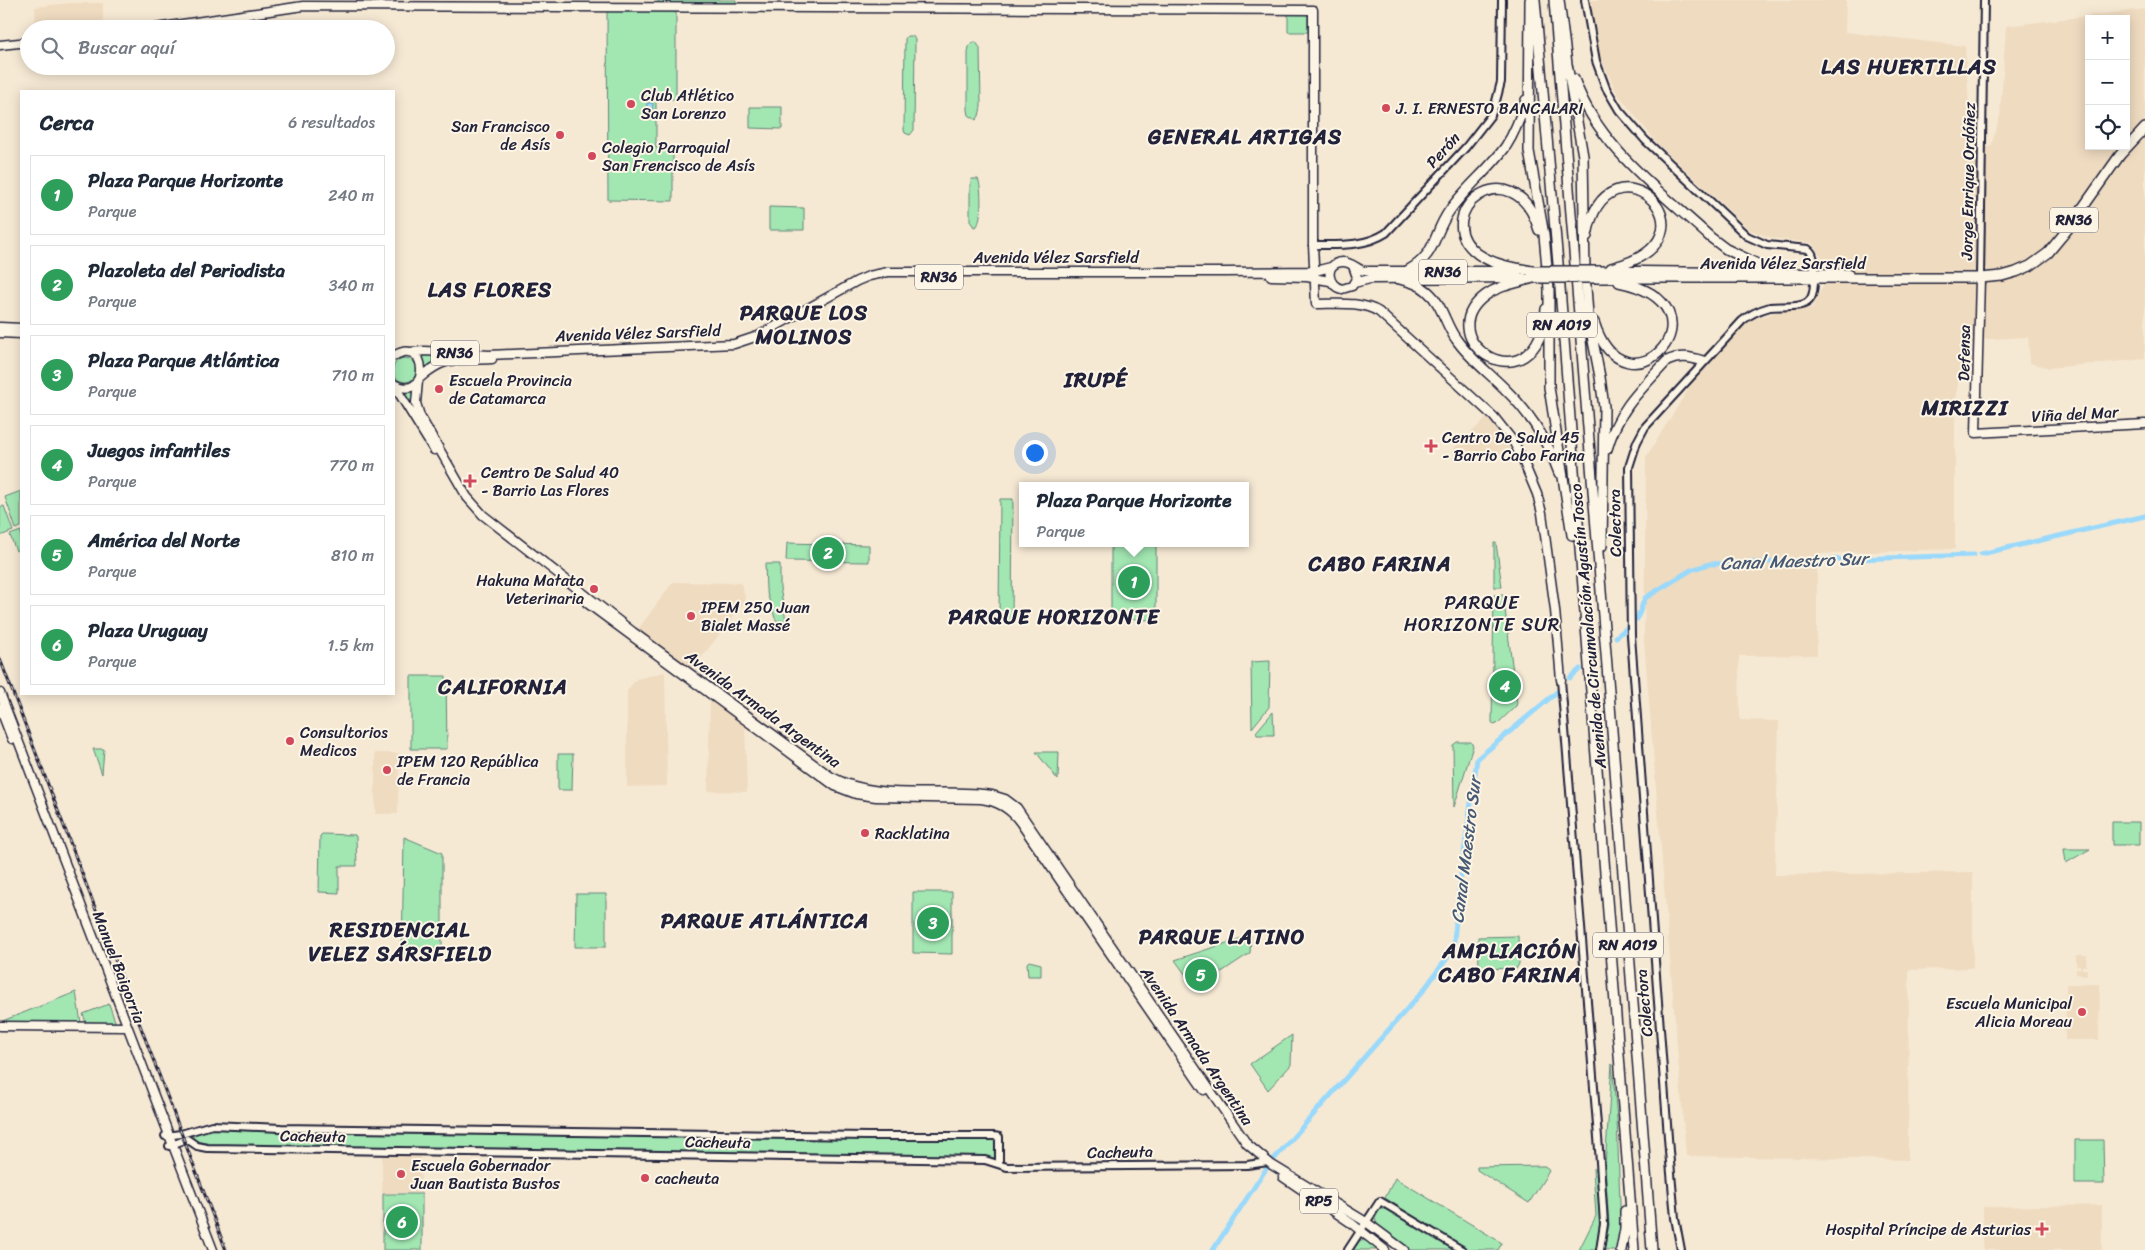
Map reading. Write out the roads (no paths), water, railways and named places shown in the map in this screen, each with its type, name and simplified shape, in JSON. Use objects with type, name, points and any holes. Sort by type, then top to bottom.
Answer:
[{"type":"highway","points":[[1530,0],[1529,156],[1544,235],[1548,275],[1550,315],[1549,386],[1584,619]]},
{"type":"highway","name":"Avenida de Circunvalación Agustín Tosco","points":[[1536,0],[1634,1250]]},
{"type":"highway","name":"Avenida de Circunvalación Agustín Tosco","points":[[1554,0],[1652,1250]]},
{"type":"highway","points":[[1559,0],[1583,156],[1585,275],[1590,328],[1603,400],[1600,589]]},
{"type":"highway","points":[[1566,52],[1584,104],[1602,133],[1617,151],[1710,237],[1738,256],[1774,272]]},
{"type":"highway","points":[[1408,271],[1424,260],[1430,252],[1444,218],[1454,203],[1505,147],[1523,111],[1530,86]]},
{"type":"highway","points":[[2130,136],[2145,122]]},
{"type":"highway","name":"Avenida Vélez Sarsfield","points":[[1533,275],[1997,277],[2030,266],[2048,253],[2067,230],[2124,150],[2145,128]]},
{"type":"highway","name":"Avenida Vélez Sarsfield","points":[[1980,276],[2013,268],[2044,250],[2061,230],[2118,150]]},
{"type":"highway","points":[[1500,189],[1513,192],[1524,202],[1537,225],[1548,275],[1544,323],[1535,345],[1525,355],[1515,360],[1503,362],[1490,359],[1479,350],[1470,334],[1470,318],[1474,308],[1492,292],[1533,275],[1489,260],[1467,243],[1462,221],[1467,206],[1475,196],[1486,190],[1500,189]]},
{"type":"highway","points":[[1619,190],[1643,192],[1655,202],[1662,216],[1663,227],[1658,242],[1651,250],[1636,260],[1599,275],[1638,288],[1654,297],[1663,305],[1669,315],[1671,333],[1664,348],[1657,355],[1648,360],[1634,362],[1620,358],[1609,349],[1596,327],[1585,275],[1587,234],[1592,217],[1600,203],[1607,196],[1619,190]]},
{"type":"highway","name":"Avenida Vélez Sarsfield","points":[[1599,275],[1774,272],[1814,276]]},
{"type":"highway","points":[[1396,278],[1417,284],[1434,298],[1456,340],[1526,412],[1548,446],[1567,497]]},
{"type":"highway","points":[[1602,469],[1615,426],[1624,409],[1667,360],[1686,356],[1703,361]]},
{"type":"highway","points":[[1635,1037],[1643,1074],[1658,1250]]},
{"type":"highway","points":[[1621,1250],[1626,1221],[1624,1187],[1626,1153]]},
{"type":"main road","points":[[209,20],[303,6],[1313,10],[1313,245],[1316,304],[1348,304],[1369,307],[1386,317],[1494,417],[1517,448],[1531,478],[1542,513],[1555,610],[1561,680]]},
{"type":"main road","points":[[0,45],[20,43]]},
{"type":"main road","name":"RN36","points":[[1331,268],[1340,262],[1347,262],[1353,266]]},
{"type":"main road","points":[[1348,304],[1347,289],[1354,283],[1356,273],[1353,266]]},
{"type":"main road","name":"Avenida Vélez Sarsfield","points":[[1353,266],[1364,271],[1533,275]]},
{"type":"main road","points":[[1330,281],[1329,274],[1331,268]]},
{"type":"main road","name":"Avenida Vélez Sarsfield","points":[[419,380],[433,367],[448,361],[736,348],[760,340],[858,285],[882,278],[1276,276],[1315,275],[1331,268]]},
{"type":"main road","name":"Avenida Vélez Sarsfield","points":[[395,350],[488,355],[734,344],[752,339],[857,281],[888,272],[1315,275],[1330,281]]},
{"type":"main road","name":"Avenida Vélez Sarsfield","points":[[1354,283],[1370,279],[1533,275]]},
{"type":"main road","name":"Defensa","points":[[1976,433],[1980,276]]},
{"type":"main road","name":"RN36","points":[[1330,281],[1338,289],[1347,289]]},
{"type":"main road","points":[[0,327],[20,328]]},
{"type":"main road","points":[[0,333],[20,334]]},
{"type":"main road","name":"RN36","points":[[395,356],[407,352],[418,358],[422,372],[419,380],[407,387],[395,385]]},
{"type":"main road","name":"Avenida Armada Argentina","points":[[419,380],[416,400],[420,416],[461,488],[477,510],[575,588],[824,771],[843,782],[863,788],[986,794],[1005,799],[1017,808],[1242,1137],[1265,1163]]},
{"type":"main road","name":"Avenida Armada Argentina","points":[[395,387],[464,499],[483,522],[630,636],[823,778],[840,788],[867,796],[981,799],[996,802],[1012,812],[1245,1149],[1265,1163],[1366,1222],[1404,1250]]},
{"type":"main road","name":"Viña del Mar","points":[[1976,433],[2145,424]]},
{"type":"main road","name":"Manuel Baigorria","points":[[0,693],[7,718],[168,1135],[208,1250]]},
{"type":"main road","name":"Manuel Baigorria","points":[[0,708],[7,718]]},
{"type":"main road","points":[[0,1026],[125,1027]]},
{"type":"main road","name":"Manuel Baigorria","points":[[172,1146],[213,1250]]},
{"type":"main road","name":"Avenida Armada Argentina","points":[[1279,1171],[1361,1230],[1385,1250]]},
{"type":"street","name":"Perón","points":[[1313,245],[1360,244],[1374,240],[1386,233],[1485,124],[1496,105],[1501,82],[1502,0]]},
{"type":"street","points":[[1585,0],[1592,47],[1600,75],[1613,101],[1626,120],[1747,236],[1767,245],[1801,248],[1810,251],[1813,256],[1814,276]]},
{"type":"street","name":"Jorge Enrique Ordóñez","points":[[1980,276],[1984,0]]},
{"type":"street","name":"Colectora","points":[[1681,1250],[1675,1218],[1669,1151],[1632,651],[1628,484],[1630,460],[1641,433],[1735,327],[1751,314],[1772,307],[1802,305],[1808,302],[1813,293],[1814,276]]},
{"type":"street","points":[[1561,680],[1600,1162],[1604,1224],[1600,1250]]},
{"type":"street","name":"Cacheuta","points":[[168,1135],[181,1134],[212,1124],[281,1128],[999,1137],[999,1164]]},
{"type":"street","points":[[191,1131],[197,1146]]},
{"type":"street","name":"Cacheuta","points":[[172,1146],[188,1139],[197,1146],[245,1149],[985,1160],[1003,1167],[1246,1165],[1265,1163]]},
{"type":"street","points":[[1348,1250],[1380,1200],[1462,1250]]},
{"type":"water","points":[[647,103],[653,103],[652,118],[646,118]]},
{"type":"waterway","name":"Canal Maestro Sur","points":[[1981,554],[2145,516]]},
{"type":"waterway","name":"Canal Maestro Sur","points":[[1637,619],[1645,598],[1691,570],[1709,564],[1974,555]]},
{"type":"waterway","name":"Canal Maestro Sur","points":[[1616,637],[1627,628]]},
{"type":"waterway","name":"Canal Maestro Sur","points":[[1570,678],[1580,669]]},
{"type":"waterway","name":"Canal Maestro Sur","points":[[1274,1159],[1423,991],[1453,950],[1459,890],[1477,759],[1557,692]]},
{"type":"waterway","name":"Canal Maestro Sur","points":[[1213,1250],[1266,1169]]},
{"type":"railway","points":[[0,659],[226,1250]]},
{"type":"place","name":"Club Atlético San Lorenzo","points":[[631,104]]},
{"type":"place","name":"J. I. ERNESTO BANCALARI","points":[[1386,108]]},
{"type":"place","name":"San Francisco de Asís","points":[[560,135]]},
{"type":"place","name":"Colegio Parroquial San Frencisco de Asís","points":[[592,156]]},
{"type":"place","name":"Escuela Provincia de Catamarca","points":[[439,389]]},
{"type":"place","name":"Centro De Salud 45 - Barrio Cabo Farina","points":[[1431,446]]},
{"type":"place","name":"Centro De Salud 40 - Barrio Las Flores","points":[[470,481]]},
{"type":"place","name":"Plazoleta del Periodista","points":[[828,553]]},
{"type":"place","name":"Plaza Parque Horizonte","points":[[1134,582]]},
{"type":"place","name":"Hakuna Matata Veterinaria","points":[[594,589]]},
{"type":"place","name":"IPEM 250 Juan Bialet Massé","points":[[691,616]]},
{"type":"place","name":"Juegos infantiles","points":[[1505,686]]},
{"type":"place","name":"Consultorios Medicos","points":[[290,741]]},
{"type":"place","name":"IPEM 120 República de Francia","points":[[387,770]]},
{"type":"place","name":"Racklatina","points":[[865,833]]},
{"type":"place","name":"Plaza Parque Atlántica","points":[[933,923]]},
{"type":"place","name":"América del Norte","points":[[1201,975]]},
{"type":"place","name":"Escuela Municipal Alicia Moreau","points":[[2082,1012]]},
{"type":"place","name":"Escuela Gobernador Juan Bautista Bustos","points":[[401,1174]]},
{"type":"place","name":"cacheuta","points":[[645,1178]]},
{"type":"place","name":"Plaza Uruguay","points":[[402,1222]]},
{"type":"place","name":"Hospital Príncipe de Asturias","points":[[2042,1229]]},
{"type":"district","name":"LAS HUERTILLAS","points":[[1909,67]]},
{"type":"district","name":"GENERAL ARTIGAS","points":[[1245,137]]},
{"type":"district","name":"LAS FLORES","points":[[490,290]]},
{"type":"district","name":"PARQUE LOS MOLINOS","points":[[804,325]]},
{"type":"district","name":"IRUPÉ","points":[[1096,380]]},
{"type":"district","name":"MIRIZZI","points":[[1965,408]]},
{"type":"district","name":"CABO FARINA","points":[[1380,564]]},
{"type":"district","name":"PARQUE HORIZONTE SUR","points":[[1482,613]]},
{"type":"district","name":"PARQUE HORIZONTE","points":[[1054,617]]},
{"type":"district","name":"CALIFORNIA","points":[[503,687]]},
{"type":"district","name":"PARQUE ATLÁNTICA","points":[[765,921]]},
{"type":"district","name":"PARQUE LATINO","points":[[1222,937]]},
{"type":"district","name":"RESIDENCIAL VELEZ SÁRSFIELD","points":[[400,942]]},
{"type":"district","name":"AMPLIACIÓN CABO FARINA","points":[[1510,963]]}]
